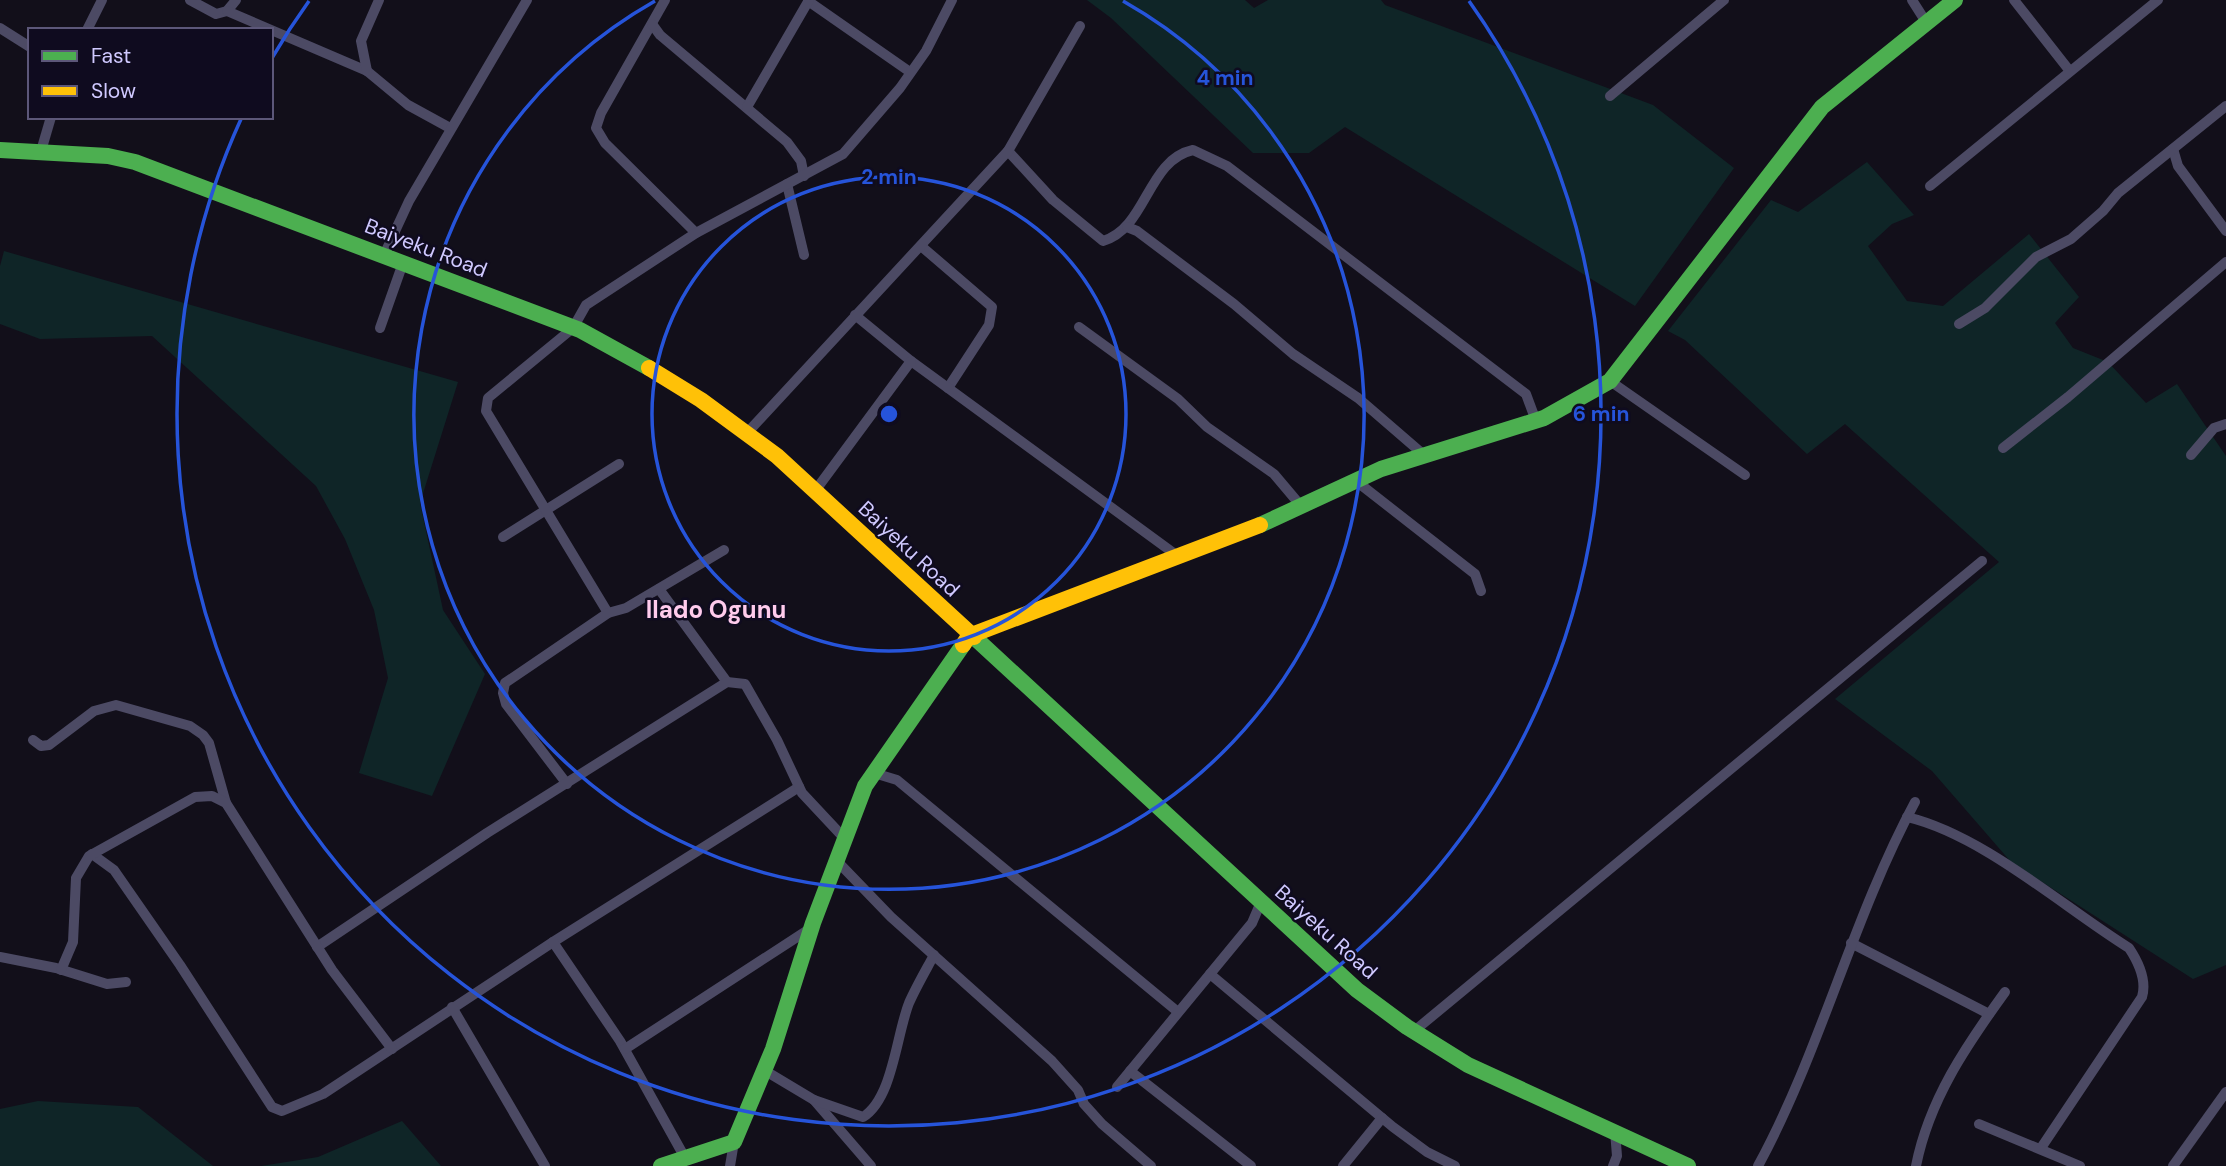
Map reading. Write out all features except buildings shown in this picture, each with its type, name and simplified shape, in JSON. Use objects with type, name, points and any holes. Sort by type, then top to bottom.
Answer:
[{"type":"main road","points":[[661,1166],[684,1156],[734,1142],[764,1070],[836,860],[865,786],[969,636],[1102,589],[1233,538],[1356,481],[1424,455],[1536,421],[1590,395],[1610,381],[1695,275],[1822,107],[1955,0]]},
{"type":"main road","name":"Baiyeku Road","points":[[0,150],[108,156],[135,162],[384,255],[573,328],[615,347],[747,433],[815,491],[969,636],[1357,990],[1413,1032],[1468,1065],[1688,1166]]},
{"type":"street","points":[[88,28],[102,0]]},
{"type":"street","points":[[190,0],[216,14],[227,11],[236,0]]},
{"type":"street","points":[[367,71],[361,41],[379,0]]},
{"type":"street","points":[[384,255],[409,201],[527,0]]},
{"type":"street","points":[[665,0],[601,113],[597,135],[695,233]]},
{"type":"street","points":[[608,612],[491,420],[485,405],[488,398],[573,328],[586,305],[695,233],[843,154],[889,102],[926,51],[953,0]]},
{"type":"street","points":[[1610,96],[1724,0]]},
{"type":"street","points":[[1912,0],[1926,22]]},
{"type":"street","points":[[2014,0],[2069,70]]},
{"type":"street","points":[[1930,186],[2158,0]]},
{"type":"street","points":[[747,107],[809,1],[910,72]]},
{"type":"street","points":[[227,11],[267,28]]},
{"type":"street","points":[[652,24],[660,35],[788,142],[801,161],[804,176]]},
{"type":"street","points":[[747,433],[1008,151],[1080,26]]},
{"type":"street","points":[[0,28],[28,46]]},
{"type":"street","points":[[273,31],[367,71],[408,105],[450,128]]},
{"type":"street","points":[[645,37],[660,35]]},
{"type":"street","points":[[1959,324],[1985,308],[2036,257],[2071,239],[2103,211],[2118,193],[2226,106]]},
{"type":"street","points":[[41,151],[50,119]]},
{"type":"street","points":[[2173,149],[2178,166],[2226,231]]},
{"type":"street","points":[[1008,151],[1026,174],[1099,240],[1110,239],[1127,227],[1158,178],[1177,157],[1193,150],[1216,160],[1254,184],[1295,219],[1343,252],[1525,394],[1536,421]]},
{"type":"street","points":[[787,184],[804,255]]},
{"type":"street","points":[[1127,227],[1137,231],[1234,304],[1293,354],[1358,398],[1424,455]]},
{"type":"street","points":[[921,246],[992,307],[989,325],[948,388]]},
{"type":"street","points":[[2003,448],[2068,397],[2226,262]]},
{"type":"street","points":[[380,328],[403,263]]},
{"type":"street","points":[[855,315],[911,361],[1179,557]]},
{"type":"street","points":[[1079,327],[1178,399],[1208,427],[1275,474],[1301,506]]},
{"type":"street","points":[[815,491],[911,361]]},
{"type":"street","points":[[1610,381],[1745,475]]},
{"type":"street","points":[[2191,455],[2214,428],[2226,424]]},
{"type":"street","points":[[503,537],[619,464]]},
{"type":"street","points":[[1356,481],[1475,574],[1480,591]]},
{"type":"street","points":[[567,784],[506,704],[503,693],[505,683],[608,612],[626,608],[724,550]]},
{"type":"street","points":[[1413,1032],[1983,561]]},
{"type":"street","points":[[659,589],[727,682]]},
{"type":"street","points":[[317,947],[487,833],[727,682],[744,684],[777,740],[799,787],[845,839]]},
{"type":"street","points":[[33,740],[41,746],[49,745],[104,706],[116,705],[190,726],[209,743],[226,803],[317,947],[392,1049]]},
{"type":"street","points":[[886,756],[897,780]]},
{"type":"street","points":[[874,773],[897,780],[1178,1012]]},
{"type":"street","points":[[92,853],[103,860],[121,880],[276,1110],[291,1108],[323,1094],[452,1007],[799,787]]},
{"type":"street","points":[[61,970],[73,942],[76,878],[92,853],[195,797],[212,796],[226,803]]},
{"type":"street","points":[[1758,1166],[1787,1113],[1794,1087],[1851,943],[1915,802]]},
{"type":"street","points":[[1907,817],[1923,821],[2006,864],[2129,948],[2145,981],[2142,997],[2040,1148]]},
{"type":"street","points":[[836,860],[891,917],[1052,1061],[1078,1090],[1090,1112],[1151,1166]]},
{"type":"street","points":[[1117,1087],[1266,906]]},
{"type":"street","points":[[625,1049],[812,928]]},
{"type":"street","points":[[553,942],[625,1049],[684,1156]]},
{"type":"street","points":[[1851,943],[1989,1014]]},
{"type":"street","points":[[764,1070],[814,1100],[863,1117],[876,1106],[886,1084],[909,1003],[934,955]]},
{"type":"street","points":[[0,957],[61,970],[107,984],[126,982]]},
{"type":"street","points":[[1210,974],[1382,1118],[1427,1152],[1455,1166]]},
{"type":"street","points":[[1916,1166],[1931,1112],[1950,1074],[2005,992]]},
{"type":"street","points":[[452,1007],[545,1166]]},
{"type":"street","points":[[1130,1071],[1251,1166]]},
{"type":"street","points":[[2173,1166],[2226,1092]]},
{"type":"street","points":[[814,1100],[871,1166]]},
{"type":"street","points":[[1343,1166],[1382,1118]]},
{"type":"street","points":[[1979,1124],[2080,1166]]},
{"type":"street","points":[[1615,1131],[1615,1161]]},
{"type":"street","points":[[1615,1161],[1635,1140]]},
{"type":"street","points":[[730,1166],[734,1142]]},
{"type":"green space","points":[[1087,0],[1245,0],[1254,8],[1268,0],[1381,0],[1385,5],[1653,105],[1734,168],[1635,306],[1345,127],[1309,153],[1253,153],[1111,18]]},
{"type":"green space","points":[[1867,162],[1914,215],[1892,224],[1868,246],[1907,301],[1943,306],[2029,234],[2079,297],[2055,323],[2073,348],[2108,362],[2146,403],[2177,384],[2226,456],[2226,965],[2193,979],[2011,862],[1932,771],[1835,699],[1999,562],[1845,424],[1807,454],[1685,340],[1668,331],[1771,200],[1798,212]]},
{"type":"green space","points":[[4,251],[458,382],[420,503],[443,610],[485,674],[432,796],[359,773],[388,678],[374,610],[345,539],[316,486],[152,336],[40,339],[0,324],[0,266]]},
{"type":"green space","points":[[38,1101],[138,1107],[213,1166],[0,1166],[0,1109]]},
{"type":"green space","points":[[402,1121],[441,1166],[261,1166],[318,1157]]},
{"type":"traffic: fast","points":[[1260,525],[1381,469],[1544,418],[1610,381],[1822,107],[1955,0]]},
{"type":"traffic: fast","points":[[0,150],[108,156],[135,162],[580,330],[649,368]]},
{"type":"traffic: fast","points":[[974,637],[1357,990],[1407,1027],[1468,1065],[1688,1166]]},
{"type":"traffic: fast","points":[[661,1166],[734,1142],[773,1049],[813,923],[865,786],[963,645]]},
{"type":"traffic: slow","points":[[649,368],[701,400],[777,456],[974,637]]},
{"type":"traffic: slow","points":[[963,645],[969,636],[1260,525]]},
{"type":"district","name":"Ilado Ogunu","points":[[716,609]]}]
